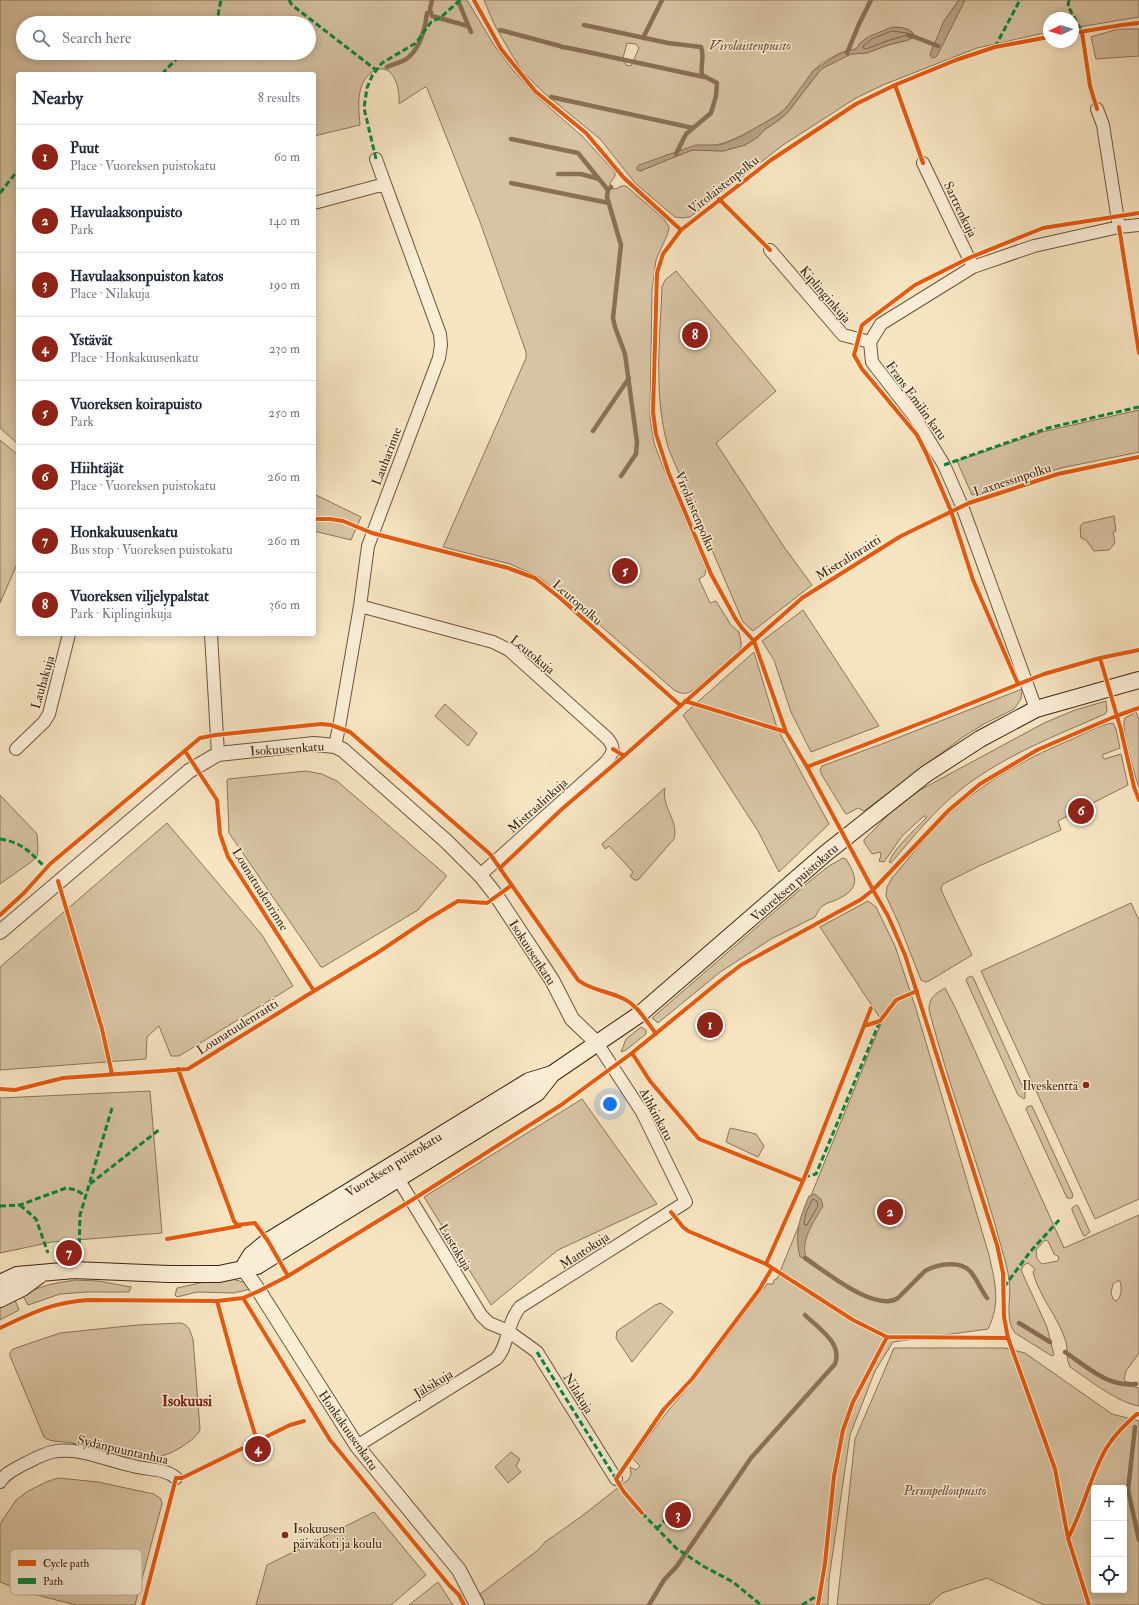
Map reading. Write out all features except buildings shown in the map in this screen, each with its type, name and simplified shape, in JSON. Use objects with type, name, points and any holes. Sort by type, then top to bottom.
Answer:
[{"type":"main road","name":"Vuoreksen puistokatu","points":[[243,1268],[251,1255],[268,1241],[394,1172],[529,1081],[552,1074],[640,1014],[826,854],[926,774],[980,739],[1036,709],[1139,680]]},
{"type":"main road","points":[[0,1283],[17,1276],[74,1270],[169,1274],[219,1274],[243,1268]]},
{"type":"main road","points":[[0,1299],[22,1288],[41,1274]]},
{"type":"street","points":[[1097,109],[1103,125],[1119,227]]},
{"type":"street","name":"Lauharinne","points":[[335,746],[360,606],[366,555],[370,539],[439,358],[442,345],[440,334],[376,159]]},
{"type":"street","name":"Sartrenkuja","points":[[923,163],[973,267]]},
{"type":"street","points":[[316,202],[385,184]]},
{"type":"street","points":[[870,342],[881,324],[973,267],[1034,246],[1119,227],[1139,225]]},
{"type":"street","name":"Kiplinginkuja","points":[[770,250],[843,335],[870,342]]},
{"type":"street","name":"Frans Emilin katu","points":[[870,342],[872,362],[914,416],[944,465],[962,506],[1036,709]]},
{"type":"street","name":"Leutokuja","points":[[360,606],[493,642],[510,650],[612,743],[612,755]]},
{"type":"street","name":"Lauhakuja","points":[[16,749],[44,722],[49,714],[68,636]]},
{"type":"street","points":[[211,636],[218,754]]},
{"type":"street","name":"Isokuusenkatu","points":[[0,932],[189,771],[218,754],[314,744],[335,746],[343,750],[446,841],[480,875],[496,895],[552,980],[572,1019],[597,1043]]},
{"type":"street","name":"Mistraalinkuja","points":[[480,875],[612,755]]},
{"type":"street","name":"Aihkinkatu","points":[[597,1043],[642,1112],[686,1202]]},
{"type":"street","name":"Lustokuja","points":[[394,1172],[482,1315],[489,1323],[508,1331]]},
{"type":"street","name":"Mantokuja","points":[[508,1331],[515,1314],[520,1307],[686,1202]]},
{"type":"street","name":"Honkakuusenkatu","points":[[243,1268],[357,1446],[459,1570],[476,1605]]},
{"type":"street","name":"Jälsikuja","points":[[357,1446],[490,1364],[501,1353],[508,1331]]},
{"type":"street","name":"Nilakuja","points":[[508,1331],[537,1352],[616,1479]]},
{"type":"street","name":"Sydänpuuntanhua","points":[[0,1482],[9,1472],[40,1456],[51,1452],[65,1451],[83,1453],[131,1466],[168,1472],[176,1478]]},
{"type":"green space","points":[[0,0],[467,0],[494,45],[513,70],[534,94],[582,136],[615,172],[615,176],[610,183],[610,188],[616,189],[621,186],[626,186],[664,219],[669,227],[668,233],[656,260],[652,291],[650,417],[654,443],[706,569],[705,575],[699,579],[710,603],[716,601],[731,625],[739,632],[741,647],[736,654],[694,690],[686,693],[679,692],[674,690],[594,620],[539,577],[510,564],[443,547],[526,358],[526,352],[480,222],[427,88],[425,87],[399,104],[395,80],[392,74],[382,69],[371,73],[366,78],[360,90],[360,125],[316,136],[316,72],[16,72],[16,442],[0,428]]},
{"type":"green space","name":"Virolaistenpuisto","points":[[484,0],[959,0],[944,21],[932,49],[936,57],[965,0],[1139,0],[1139,17],[1079,27],[1079,12],[1043,12],[1043,33],[977,48],[883,85],[856,98],[783,145],[690,217],[682,218],[675,217],[636,184],[600,139],[543,92],[522,71],[494,24]],"holes":[[[896,27],[908,29],[913,33],[914,37],[867,53],[851,54],[823,68],[788,112],[764,130],[758,137],[745,145],[723,151],[692,150],[640,171],[666,155],[721,144],[761,125],[779,114],[789,105],[813,71],[822,63],[838,54],[856,49],[865,39],[888,29]],[[627,43],[636,44],[639,48],[631,66],[626,65],[623,58]]]},
{"type":"green space","points":[[1118,29],[1139,29],[1139,56],[1096,59],[1091,37]]},
{"type":"green space","points":[[676,271],[776,391],[716,443],[784,547],[812,585],[753,631],[743,622],[669,450],[664,430],[659,390],[662,287],[665,280]]},
{"type":"green space","points":[[1139,410],[1139,452],[1061,468],[972,495],[957,461],[1042,432]]},
{"type":"green space","points":[[0,440],[16,453],[16,567],[0,603]]},
{"type":"green space","points":[[316,495],[361,517],[351,540],[316,531]]},
{"type":"green space","points":[[1114,516],[1116,531],[1113,532],[1115,543],[1109,550],[1094,551],[1086,540],[1081,538],[1080,527],[1083,523]]},
{"type":"green space","points":[[803,610],[879,726],[811,752],[791,712],[774,660],[762,641]]},
{"type":"green space","points":[[754,652],[777,728],[829,824],[779,872],[758,831],[683,715]]},
{"type":"green space","points":[[1022,689],[1021,699],[1014,709],[984,724],[963,737],[864,811],[858,808],[847,814],[845,813],[822,775],[820,770],[822,766]]},
{"type":"green space","points":[[1106,701],[1107,711],[1105,714],[1048,739],[1012,757],[994,767],[960,790],[933,815],[891,863],[889,862],[895,851],[926,818],[926,816],[924,816],[902,836],[884,862],[879,861],[881,855],[880,852],[872,854],[864,842],[864,840],[890,813],[920,790],[1044,723],[1075,710]]},
{"type":"green space","points":[[445,704],[477,733],[468,746],[435,716]]},
{"type":"green space","points":[[1136,712],[1139,720],[1139,788],[1129,752],[1124,723],[1125,718]]},
{"type":"green space","points":[[1113,723],[1116,729],[1120,748],[1102,755],[1104,759],[1121,754],[1128,785],[1058,821],[1061,830],[979,866],[943,884],[941,888],[942,892],[972,955],[929,981],[926,982],[921,980],[899,924],[886,896],[887,887],[892,878],[942,821],[985,785],[1017,765],[1096,728]]},
{"type":"green space","points":[[306,771],[322,774],[337,781],[446,875],[446,877],[418,910],[323,967],[321,967],[229,833],[228,779]]},
{"type":"green space","points":[[665,788],[665,801],[674,826],[674,839],[638,880],[634,880],[630,876],[633,872],[609,846],[605,849],[602,844]]},
{"type":"green space","points":[[0,795],[37,834],[38,849],[37,856],[31,862],[0,884]]},
{"type":"green space","points":[[167,823],[262,935],[293,986],[179,1056],[171,1056],[159,1026],[147,1037],[146,1059],[0,1070],[0,967]]},
{"type":"green space","points":[[843,858],[846,859],[853,872],[854,883],[849,892],[844,896],[822,906],[815,917],[771,939],[719,973],[658,1023],[652,1018],[810,881],[829,866]]},
{"type":"green space","points":[[868,901],[876,907],[895,946],[916,1009],[989,1255],[995,1283],[996,1301],[988,1329],[893,1342],[875,1371],[850,1435],[829,1579],[828,1605],[485,1605],[480,1594],[538,1550],[545,1542],[582,1516],[629,1479],[631,1474],[630,1467],[636,1470],[640,1466],[633,1459],[660,1421],[707,1364],[767,1284],[773,1284],[774,1280],[777,1279],[882,1021],[820,927]]},
{"type":"green space","name":"Ilveskenttä","points":[[1131,903],[1139,920],[1139,1199],[1095,1219],[981,971]]},
{"type":"green space","points":[[971,976],[973,977],[1025,1092],[1024,1099],[1018,1095],[966,980]]},
{"type":"green space","points":[[945,988],[1064,1248],[1139,1215],[1139,1353],[1126,1371],[1124,1380],[1130,1382],[1134,1387],[1139,1388],[1139,1406],[1113,1396],[1070,1367],[1063,1333],[1039,1289],[1033,1272],[1035,1269],[1028,1263],[1024,1265],[1021,1270],[1047,1327],[1054,1355],[1052,1356],[1015,1333],[1012,1327],[1009,1314],[1009,1276],[985,1190],[946,1070],[929,1010],[931,999]],"holes":[[[1045,1240],[1048,1241],[1054,1254],[1059,1257],[1058,1261],[1042,1264],[1037,1259],[1036,1250]],[[1120,1281],[1121,1289],[1120,1295],[1116,1301],[1113,1299],[1111,1293],[1113,1284]]]},
{"type":"green space","points":[[641,1027],[646,1030],[646,1034],[626,1050],[621,1052],[626,1039]]},
{"type":"green space","points":[[150,1091],[162,1233],[52,1242],[0,1253],[0,1098]]},
{"type":"green space","points":[[582,1099],[657,1204],[558,1250],[491,1305],[424,1197]]},
{"type":"green space","points":[[1032,1106],[1073,1195],[1072,1198],[1067,1198],[1026,1109]]},
{"type":"green space","points":[[730,1128],[756,1134],[764,1146],[758,1157],[726,1142]]},
{"type":"green space","points":[[1076,1205],[1078,1206],[1090,1232],[1085,1236],[1083,1235],[1072,1210],[1072,1208]]},
{"type":"green space","points":[[232,1279],[243,1282],[250,1289],[234,1293],[197,1292],[177,1297],[175,1295],[177,1288],[209,1281]]},
{"type":"green space","points":[[75,1280],[98,1281],[131,1287],[129,1292],[87,1292],[60,1294],[28,1305],[23,1296],[35,1289],[55,1283]]},
{"type":"green space","points":[[15,1300],[19,1310],[0,1320],[0,1306]]},
{"type":"green space","points":[[661,1303],[673,1312],[632,1362],[616,1338],[617,1331],[655,1305]]},
{"type":"green space","points":[[181,1323],[188,1327],[193,1339],[200,1429],[193,1439],[169,1453],[155,1457],[142,1458],[115,1454],[73,1443],[54,1441],[44,1437],[10,1356],[13,1349],[60,1333],[137,1325]]},
{"type":"green space","name":"Pirunpellonpuisto","points":[[894,1348],[1005,1348],[1025,1353],[1112,1414],[1139,1421],[1139,1605],[1044,1605],[987,1578],[942,1593],[929,1605],[837,1605],[855,1439]]},
{"type":"green space","points":[[511,1452],[520,1459],[516,1466],[521,1472],[508,1483],[495,1467]]},
{"type":"green space","points":[[58,1478],[98,1482],[154,1494],[161,1499],[162,1504],[142,1579],[142,1549],[10,1549],[10,1586],[0,1582],[0,1524],[16,1500],[28,1491]]},
{"type":"green space","points":[[374,1512],[426,1575],[391,1605],[256,1605],[267,1565]]},
{"type":"green space","points":[[438,1582],[453,1605],[409,1605]]},
{"type":"green space","points":[[37,1595],[138,1595],[135,1605],[76,1605]]},
{"type":"water","points":[[959,0],[965,0],[940,50],[936,57],[932,58],[930,54],[944,21]]},
{"type":"water","points":[[892,27],[904,28],[913,33],[914,37],[867,53],[851,54],[823,68],[788,112],[764,130],[758,137],[745,145],[723,151],[692,150],[640,171],[637,170],[639,165],[696,145],[720,145],[736,139],[778,115],[786,108],[813,71],[839,54],[856,49],[860,43],[870,36]]},
{"type":"water","points":[[815,1194],[821,1199],[823,1206],[809,1230],[805,1244],[805,1258],[800,1257],[798,1248],[799,1225],[809,1196]]},
{"type":"waterway","points":[[432,0],[430,9],[432,16],[468,26]]},
{"type":"waterway","points":[[643,38],[662,0]]},
{"type":"waterway","points":[[847,53],[871,0]]},
{"type":"waterway","points":[[459,3],[471,32]]},
{"type":"waterway","points":[[387,67],[405,60],[414,51],[421,39],[427,13],[430,13]]},
{"type":"waterway","points":[[584,25],[668,43],[701,47],[703,54],[702,75],[717,83],[716,96],[711,113],[686,134],[676,154]]},
{"type":"waterway","points":[[500,30],[562,47],[704,77]]},
{"type":"waterway","points":[[908,35],[938,46]]},
{"type":"waterway","points":[[551,97],[693,128]]},
{"type":"waterway","points":[[511,139],[578,153],[608,190]]},
{"type":"waterway","points":[[558,174],[581,174],[599,179]]},
{"type":"waterway","points":[[511,183],[609,203]]},
{"type":"waterway","points":[[611,187],[608,190],[607,197],[621,245],[613,318],[625,354],[637,442],[636,454],[621,476]]},
{"type":"waterway","points":[[593,431],[629,378]]},
{"type":"waterway","points":[[805,1258],[850,1288],[877,1300],[888,1301],[898,1298],[925,1271],[936,1266],[948,1264],[960,1265],[970,1271],[975,1277],[987,1298]]},
{"type":"waterway","points":[[649,1605],[664,1580],[677,1566],[751,1458],[835,1364],[837,1356],[836,1349],[828,1336],[805,1315]]},
{"type":"waterway","points":[[1019,1323],[1050,1342]]},
{"type":"waterway","points":[[1065,1352],[1107,1380],[1117,1383],[1136,1384]]},
{"type":"waterway","points":[[1135,1427],[1128,1490],[1139,1540]]},
{"type":"marked path","points":[[217,16],[221,0]]},
{"type":"marked path","points":[[289,0],[292,5],[306,16]]},
{"type":"marked path","points":[[376,159],[364,108],[367,88],[372,76],[382,63],[416,43],[431,22],[440,18],[460,0]]},
{"type":"marked path","points":[[995,47],[1020,0]]},
{"type":"marked path","points":[[1069,0],[1068,6],[1082,32]]},
{"type":"marked path","points":[[316,24],[376,70]]},
{"type":"marked path","points":[[164,72],[175,60]]},
{"type":"marked path","points":[[0,193],[16,173]]},
{"type":"marked path","points":[[944,465],[1048,428],[1139,407]]},
{"type":"marked path","points":[[0,839],[15,843],[26,849],[46,868]]},
{"type":"marked path","points":[[804,1177],[816,1174],[880,1021]]},
{"type":"marked path","points":[[79,1253],[80,1215],[112,1108]]},
{"type":"marked path","points":[[90,1184],[160,1129]]},
{"type":"marked path","points":[[0,1206],[20,1205],[66,1188],[76,1190],[86,1196]]},
{"type":"marked path","points":[[20,1205],[36,1219],[48,1253]]},
{"type":"marked path","points":[[1004,1287],[1030,1252],[1060,1219]]},
{"type":"marked path","points":[[537,1352],[616,1479]]},
{"type":"marked path","points":[[657,1529],[665,1520],[675,1517],[684,1511]]},
{"type":"marked path","points":[[642,1513],[676,1548],[703,1566],[733,1582],[761,1605]]},
{"type":"marked path","points":[[802,1605],[820,1594]]},
{"type":"cycle path","points":[[474,0],[501,49],[535,91],[586,133],[624,178],[681,230]]},
{"type":"cycle path","points":[[1079,32],[1139,23]]},
{"type":"cycle path","points":[[1082,32],[1090,86],[1097,109]]},
{"type":"cycle path","name":"Virolaistenpolku","points":[[1043,38],[995,47],[956,60],[895,85],[856,104],[771,160],[681,230],[663,254],[657,273],[653,412],[656,434],[669,474],[711,574],[735,618],[754,641],[786,732],[807,767],[888,916],[905,955],[997,1245],[1003,1273],[1004,1317],[1008,1338],[1055,1469],[1068,1538],[1089,1605]]},
{"type":"cycle path","points":[[895,85],[923,163]]},
{"type":"cycle path","name":"Virolaistenpolku","points":[[719,199],[770,250]]},
{"type":"cycle path","points":[[1018,684],[973,580],[951,511],[927,455],[917,435],[862,369],[854,355],[862,325],[915,285],[969,258],[1043,228],[1139,213]]},
{"type":"cycle path","points":[[1119,227],[1139,353]]},
{"type":"cycle path","name":"Laxnessinpolku","points":[[613,749],[624,756],[802,598],[901,536],[969,503],[1058,474],[1139,457]]},
{"type":"cycle path","name":"Leutopolku","points":[[316,519],[343,521],[372,533],[508,568],[535,578],[560,598],[681,706]]},
{"type":"cycle path","points":[[807,767],[1044,674],[1100,658],[1139,650]]},
{"type":"cycle path","points":[[1100,658],[1121,730],[1134,787],[1139,800]]},
{"type":"cycle path","points":[[685,701],[786,732]]},
{"type":"cycle path","points":[[0,1328],[43,1309],[76,1301],[217,1301],[243,1298],[288,1276],[412,1200],[561,1105],[632,1053],[741,965],[860,900],[873,890],[949,810],[980,784],[1037,750],[1116,716],[1139,708]]},
{"type":"cycle path","points":[[0,915],[24,893],[50,864],[200,738],[321,724],[331,725],[350,732],[490,854],[578,980],[583,984],[618,996],[629,1002],[642,1015],[656,1034]]},
{"type":"cycle path","name":"Lounatuulenrinne","points":[[185,751],[217,800],[220,834],[228,857],[314,991]]},
{"type":"cycle path","points":[[500,868],[562,809],[624,756]]},
{"type":"cycle path","points":[[58,881],[102,1029],[112,1074]]},
{"type":"cycle path","name":"Lounatuulenraitti","points":[[0,1089],[15,1090],[63,1078],[188,1069],[377,953],[458,901],[487,903],[512,885]]},
{"type":"cycle path","points":[[864,1026],[880,1021],[896,1000],[917,991]]},
{"type":"cycle path","points":[[766,1264],[803,1181],[871,1008]]},
{"type":"cycle path","points":[[632,1053],[650,1081],[699,1139],[803,1181]]},
{"type":"cycle path","points":[[178,1069],[234,1221],[237,1225],[255,1223],[268,1241],[288,1276]]},
{"type":"cycle path","points":[[671,1212],[688,1231],[766,1264],[853,1320],[887,1337],[1008,1338]]},
{"type":"cycle path","points":[[167,1239],[240,1226]]},
{"type":"cycle path","points":[[642,1513],[624,1492],[616,1479],[664,1409],[692,1379],[759,1290],[772,1268]]},
{"type":"cycle path","points":[[243,1298],[330,1440],[449,1585],[459,1595],[464,1605]]},
{"type":"cycle path","points":[[217,1301],[257,1441]]},
{"type":"cycle path","points":[[818,1605],[825,1563],[834,1476],[843,1430],[853,1402],[887,1337]]},
{"type":"cycle path","points":[[1068,1538],[1074,1527],[1096,1469],[1107,1447],[1121,1429],[1137,1414],[1139,1414]]},
{"type":"cycle path","points":[[143,1605],[176,1478],[182,1478],[290,1425],[304,1421]]},
{"type":"place","name":"Vuoreksen viljelypalstat","points":[[695,335]]},
{"type":"place","name":"Vuoreksen koirapuisto","points":[[625,571]]},
{"type":"place","name":"Hiihtäjät","points":[[1081,811]]},
{"type":"place","name":"Puut","points":[[710,1025]]},
{"type":"place","name":"Ilveskenttä","points":[[1086,1085]]},
{"type":"place","name":"Havulaaksonpuisto","points":[[890,1212]]},
{"type":"place","name":"Honkakuusenkatu","points":[[69,1253]]},
{"type":"place","name":"Ystävät","points":[[258,1449]]},
{"type":"place","name":"Havulaaksonpuiston katos","points":[[678,1515]]},
{"type":"place","name":"Isokuusen päiväkoti ja koulu","points":[[285,1535]]},
{"type":"district","name":"Isokuusi","points":[[187,1401]]}]
